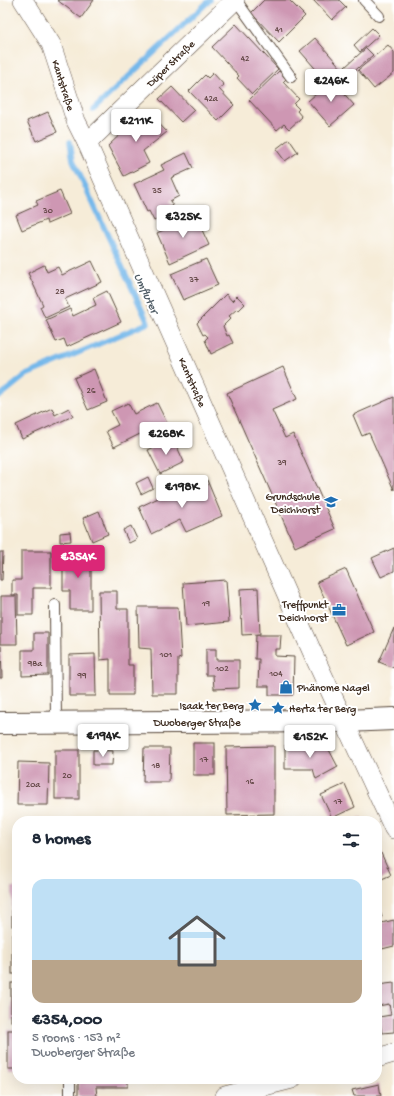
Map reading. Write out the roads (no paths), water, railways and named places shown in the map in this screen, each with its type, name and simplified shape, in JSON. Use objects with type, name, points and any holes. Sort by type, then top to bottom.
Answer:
[{"type":"street","name":"Kantstraße","points":[[23,0],[51,44],[76,121],[314,656],[394,829]]},
{"type":"street","name":"Düper Straße","points":[[87,143],[236,0]]},
{"type":"street","name":"Dwoberger Straße","points":[[0,723],[345,721],[394,719]]},
{"type":"street","points":[[382,1057],[394,1053]]},
{"type":"street","points":[[224,1096],[272,1084]]},
{"type":"lane","points":[[236,0],[291,77]]},
{"type":"lane","points":[[364,0],[379,16]]},
{"type":"lane","points":[[55,605],[56,723]]},
{"type":"lane","points":[[70,1084],[70,1096]]},
{"type":"waterway","name":"Umfluter","points":[[93,110],[210,0]]},
{"type":"waterway","name":"Umfluter","points":[[0,396],[26,375],[148,323],[73,160],[70,142]]},
{"type":"place","name":"Grundschule Deichhorst","points":[[331,502]]},
{"type":"place","name":"Treffpunkt Deichhorst","points":[[339,610]]},
{"type":"place","name":"Phänome Nagel","points":[[286,687]]},
{"type":"place","name":"Isaak ter Berg","points":[[255,705]]},
{"type":"place","name":"Herta ter Berg","points":[[278,708]]}]
